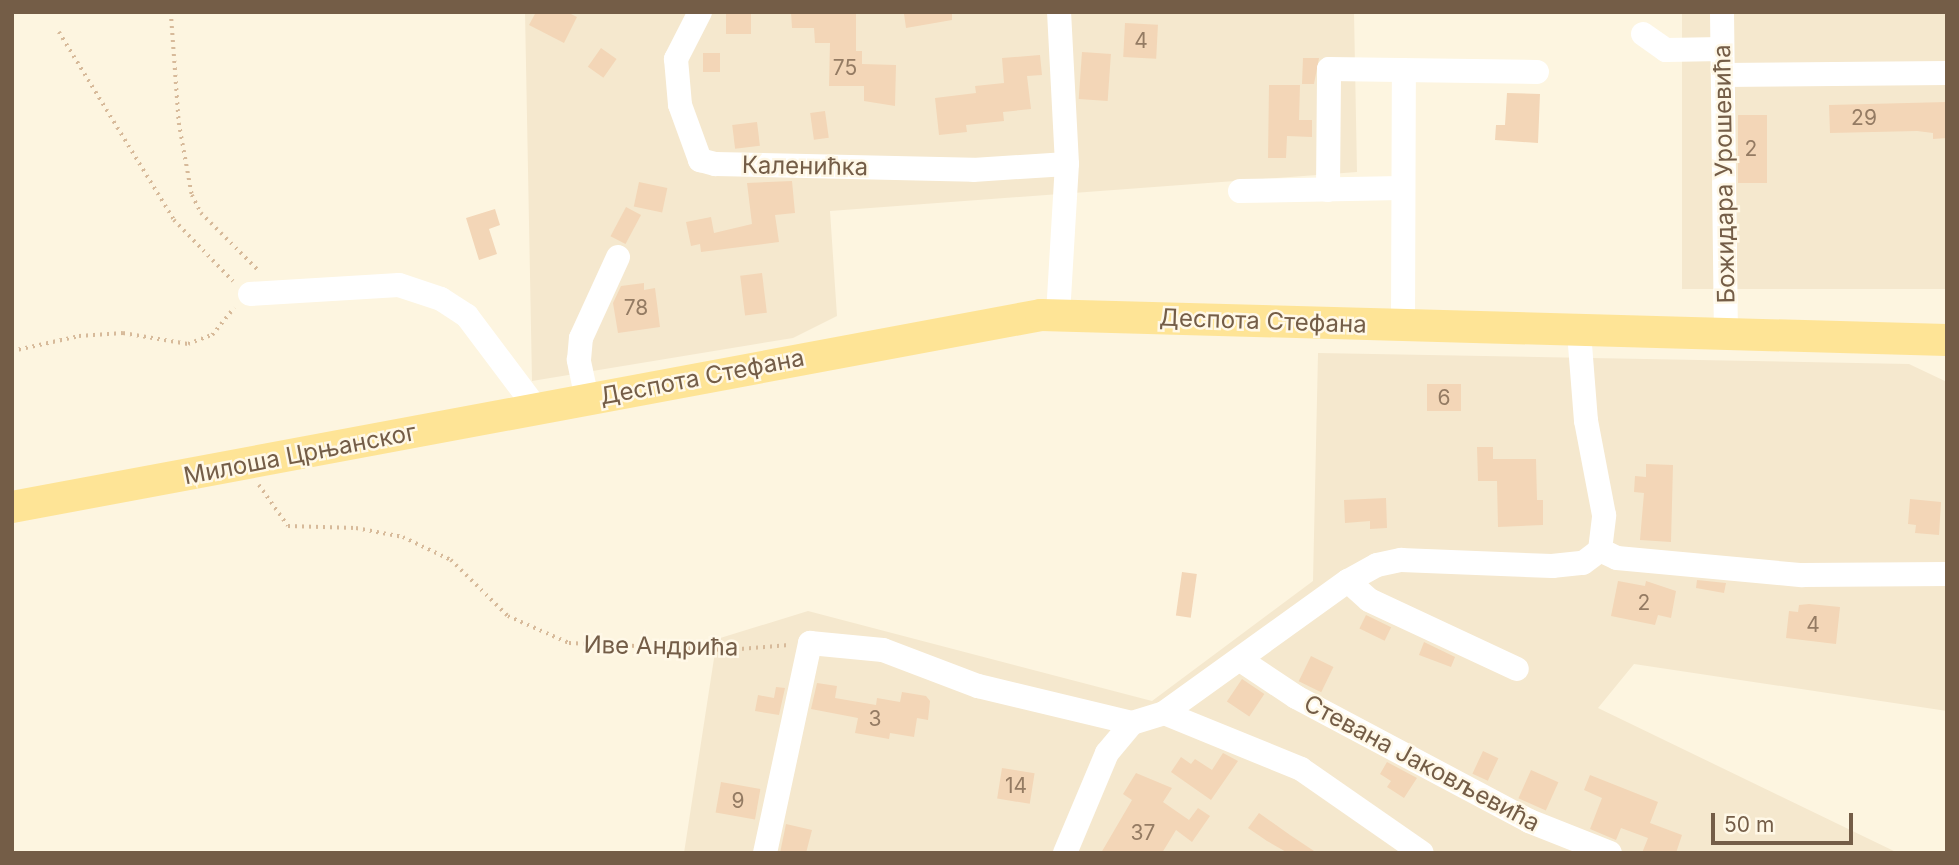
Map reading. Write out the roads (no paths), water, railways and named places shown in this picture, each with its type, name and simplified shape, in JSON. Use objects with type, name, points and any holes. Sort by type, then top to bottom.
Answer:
[{"type":"main road","name":"Деспота Стефана","points":[[587,399],[976,324],[1058,315],[1579,332],[1947,340]]},
{"type":"main road","name":"Милоша Црњанског","points":[[12,506],[248,465],[587,399]]},
{"type":"street","name":"Каленићка","points":[[700,12],[676,59],[680,105],[700,160],[715,164],[973,170],[1067,164]]},
{"type":"street","points":[[1058,315],[1067,164],[1059,12]]},
{"type":"street","name":"Божидара Урошевића","points":[[1722,12],[1726,336]]},
{"type":"street","points":[[1643,34],[1666,50],[1723,49]]},
{"type":"street","points":[[1328,190],[1329,69],[1538,72]]},
{"type":"street","points":[[1403,325],[1404,70]]},
{"type":"street","points":[[1723,75],[1947,73]]},
{"type":"street","points":[[1240,191],[1402,188]]},
{"type":"street","points":[[587,399],[579,360],[581,338],[618,257]]},
{"type":"street","points":[[258,295],[399,285],[441,299],[467,316],[536,408]]},
{"type":"street","points":[[765,853],[810,643],[883,650],[978,686],[1132,723],[1164,713],[1242,661],[1348,580],[1377,565],[1401,560],[1552,566],[1583,563],[1600,550],[1604,515],[1586,421],[1579,332]]},
{"type":"street","points":[[1600,550],[1617,558],[1802,575],[1947,574]]},
{"type":"street","points":[[1348,580],[1369,600],[1517,669]]},
{"type":"street","name":"Стевана Јаковљевића","points":[[1242,661],[1296,697],[1517,815],[1610,853]]},
{"type":"street","points":[[1164,713],[1292,765],[1422,853]]},
{"type":"street","points":[[1065,853],[1107,753],[1132,723]]}]
